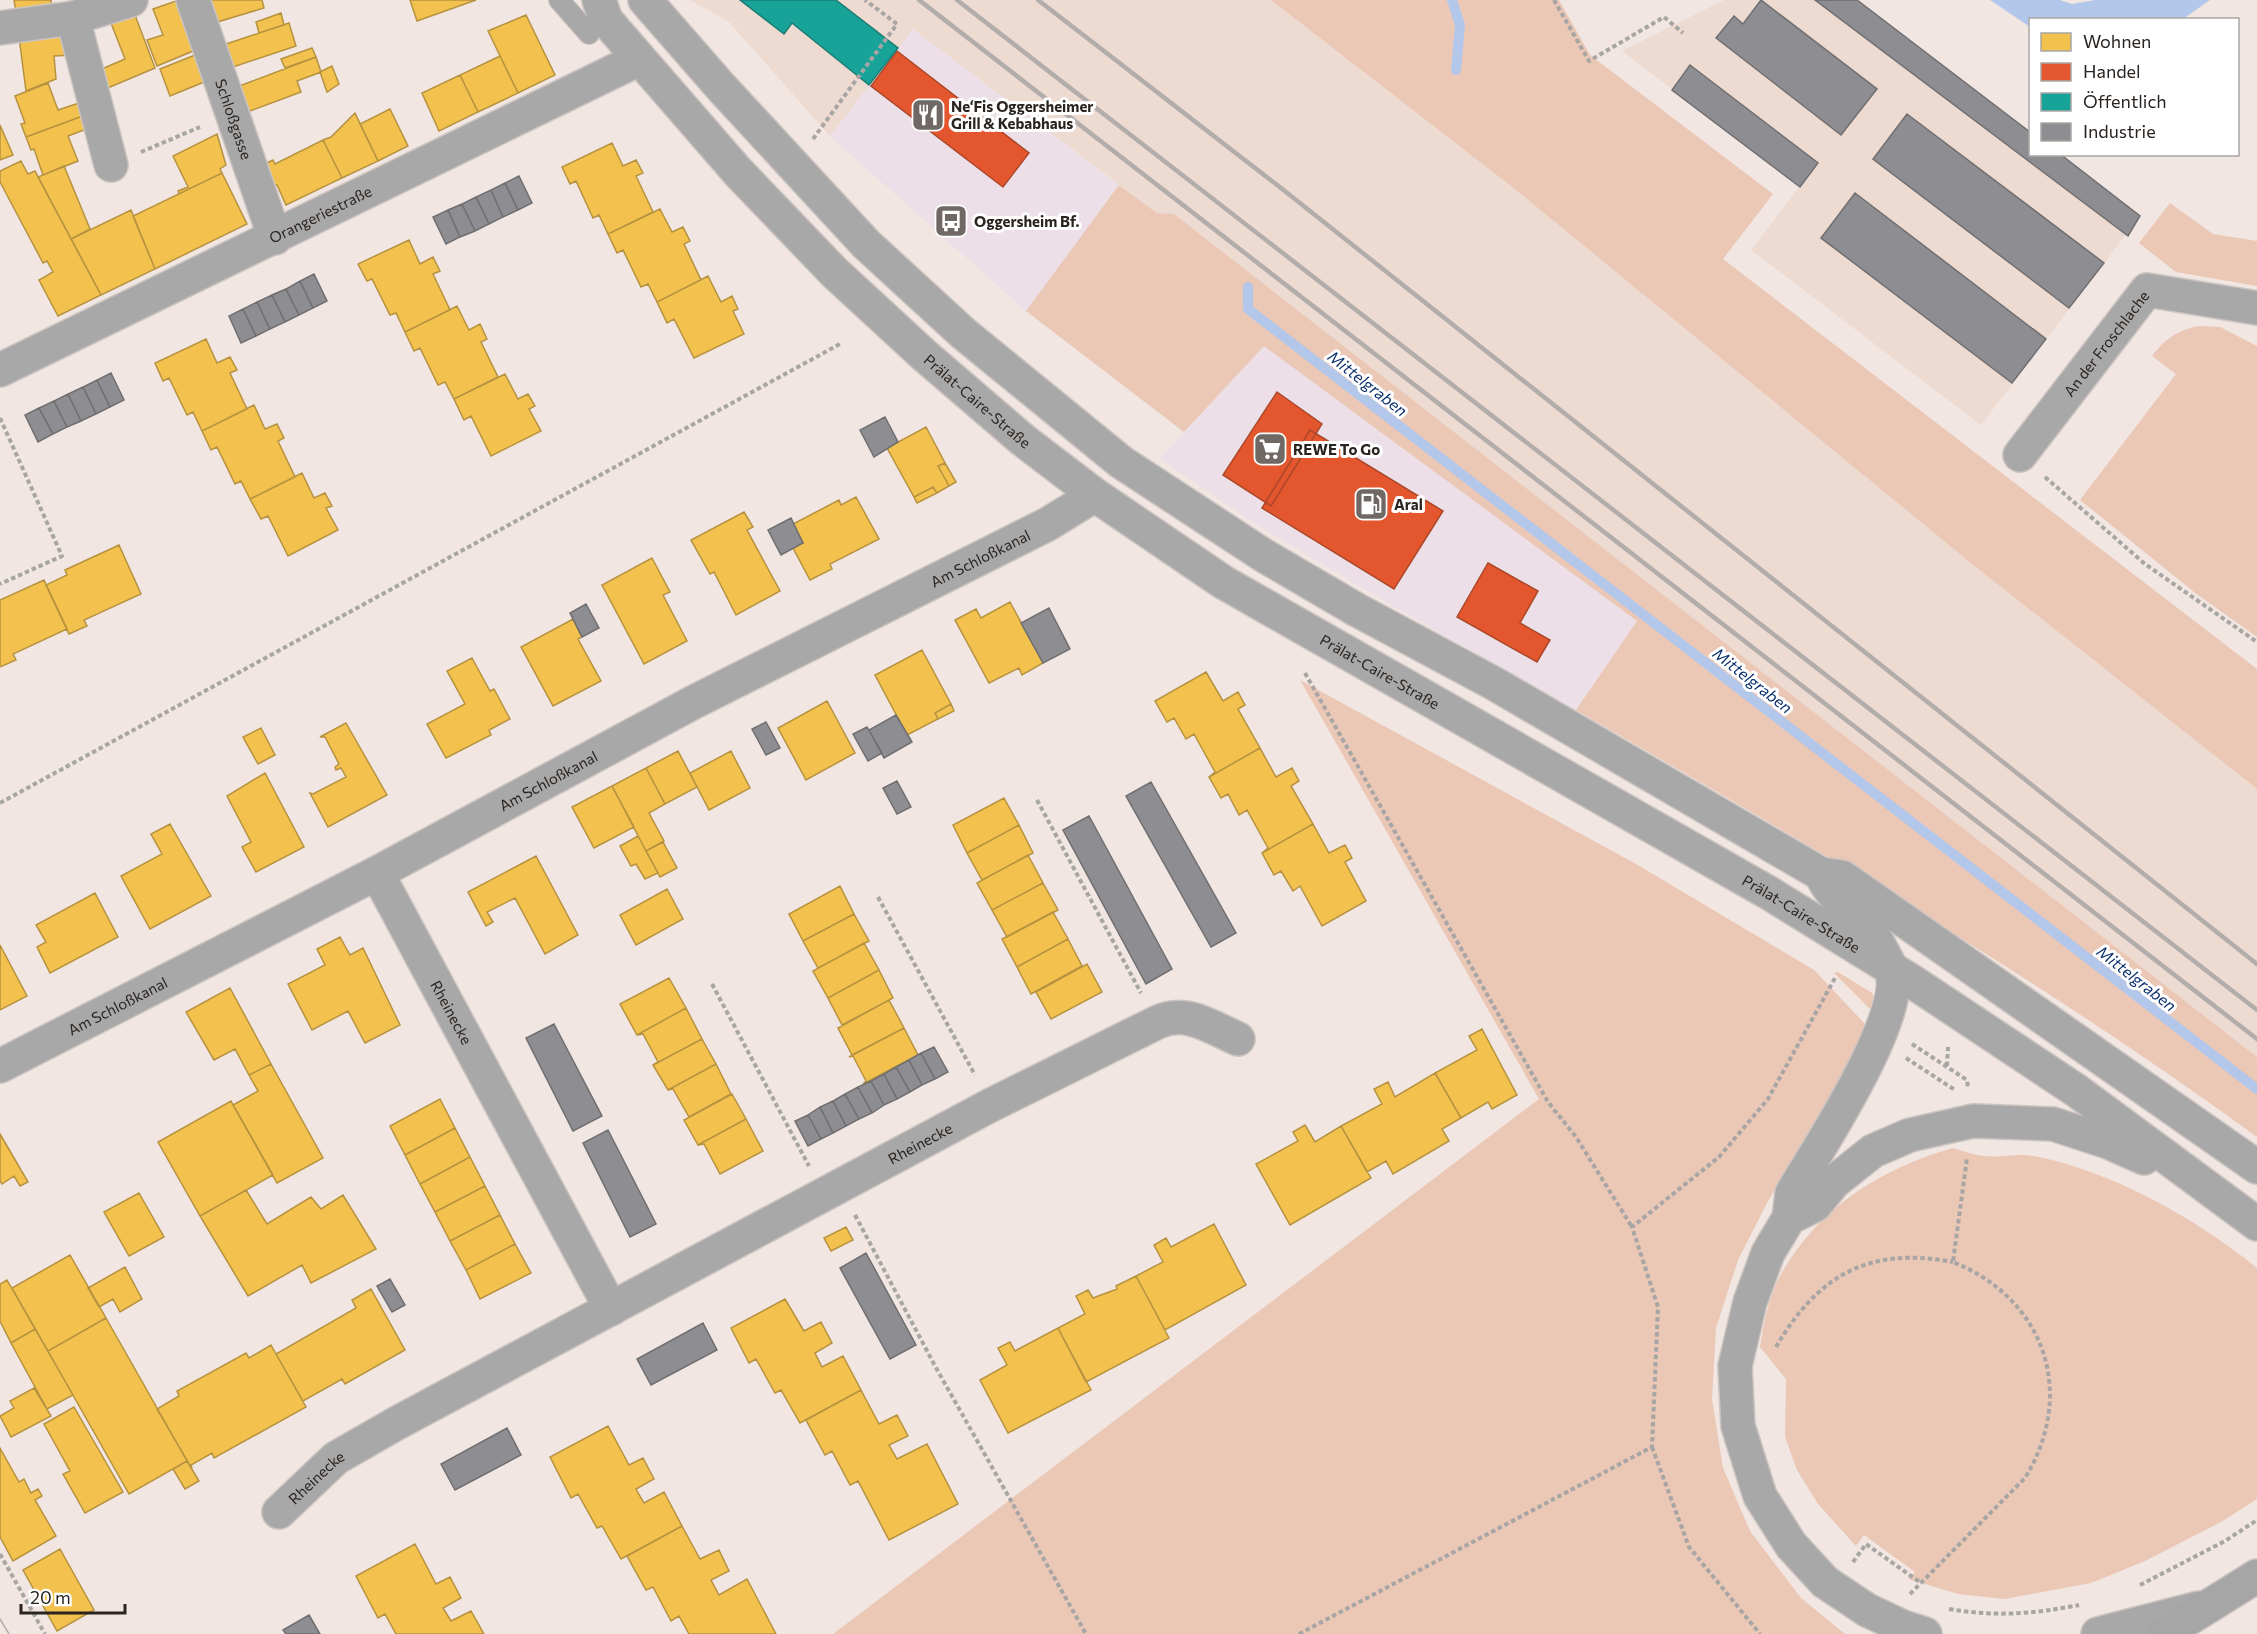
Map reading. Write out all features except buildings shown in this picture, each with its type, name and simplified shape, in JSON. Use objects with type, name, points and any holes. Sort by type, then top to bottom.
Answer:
[{"type":"main road","points":[[2164,1634],[2257,1576]]},
{"type":"street","points":[[0,28],[73,18],[131,0]]},
{"type":"street","name":"Schloßgasse","points":[[194,0],[275,238]]},
{"type":"street","name":"Prälat-Caire-Straße","points":[[599,0],[606,20],[738,172],[834,272],[924,356],[1023,440],[1095,495],[1223,582],[1768,893],[1892,969],[2077,1091],[2257,1224]]},
{"type":"street","points":[[645,0],[866,244],[954,325],[1121,462],[1263,555],[1428,649],[1495,684],[1821,874],[1842,877],[2257,1167]]},
{"type":"street","points":[[73,18],[111,165]]},
{"type":"street","name":"Orangeriestraße","points":[[0,370],[275,238],[639,58],[674,32]]},
{"type":"street","name":"An der Froschlache","points":[[2020,455],[2147,290],[2257,308]]},
{"type":"street","points":[[1095,495],[1121,462]]},
{"type":"street","name":"Am Schloßkanal","points":[[0,1066],[377,873],[694,702],[1048,524],[1095,495]]},
{"type":"street","points":[[1407,685],[1428,649]]},
{"type":"street","name":"Rheinecke","points":[[377,873],[611,1309]]},
{"type":"street","points":[[1821,874],[1830,894],[1865,923],[1892,969],[1890,996],[1872,1055],[1792,1193],[1789,1218],[1768,1253],[1750,1302],[1735,1366],[1738,1426],[1760,1496],[1791,1545],[1825,1582],[1867,1610],[1911,1619]]},
{"type":"street","name":"Rheinecke","points":[[279,1512],[336,1458],[397,1422],[991,1105],[1158,1022],[1172,1016],[1189,1017],[1238,1039]]},
{"type":"street","points":[[1789,1218],[1815,1205],[1834,1182],[1873,1151],[1910,1134],[1972,1121],[2053,1124],[2108,1142],[2197,1181]]},
{"type":"street","points":[[2098,1634],[2210,1605]]},
{"type":"lane","points":[[559,0],[589,34]]},
{"type":"path","points":[[793,166],[897,24],[865,0]]},
{"type":"path","points":[[1554,0],[1590,61],[1664,17],[1683,33]]},
{"type":"path","points":[[111,165],[207,124]]},
{"type":"path","points":[[0,803],[840,344]]},
{"type":"path","points":[[0,418],[62,555],[0,584]]},
{"type":"path","points":[[2020,455],[2145,564],[2257,642]]},
{"type":"path","points":[[1305,674],[1548,1102],[1576,1137],[1632,1227],[1658,1307],[1652,1447],[1689,1546],[1760,1634]]},
{"type":"path","points":[[1037,800],[1158,1022]]},
{"type":"path","points":[[878,897],[991,1105]]},
{"type":"path","points":[[1632,1227],[1719,1156],[1768,1099],[1835,978]]},
{"type":"path","points":[[712,984],[935,1366],[1086,1634]]},
{"type":"path","points":[[1907,1041],[1967,1080],[1970,1096]]},
{"type":"path","points":[[1945,1045],[1950,1049],[1947,1066]]},
{"type":"path","points":[[1902,1056],[1955,1090],[1958,1098]]},
{"type":"path","points":[[1953,1262],[1968,1156]]},
{"type":"path","points":[[1773,1358],[1775,1348],[1815,1292],[1847,1272],[1876,1261],[1903,1257],[1929,1257],[1953,1262],[1972,1270],[1995,1285],[2017,1305],[2039,1338],[2049,1371],[2051,1401],[2047,1429],[2038,1457],[2025,1478],[1921,1582],[1911,1619]]},
{"type":"path","points":[[1299,1634],[1652,1447]]},
{"type":"path","points":[[2130,1589],[2161,1576],[2225,1541],[2257,1520]]},
{"type":"path","points":[[1851,1564],[1866,1544],[1921,1582]]},
{"type":"path","points":[[0,1554],[45,1634]]},
{"type":"path","points":[[1842,1557],[1861,1570]]},
{"type":"path","points":[[1947,1609],[1989,1616],[2041,1613],[2086,1604]]},
{"type":"shaded area","points":[[690,0],[1271,0],[1516,190],[1972,564],[2257,789],[2257,1057],[1174,214],[1157,213],[913,29],[830,136],[729,22]]},
{"type":"shaded area","points":[[1271,0],[1559,0],[1590,55],[1773,194],[1723,259],[2257,669],[2257,789],[1972,564],[1516,190]]},
{"type":"shaded area","points":[[1724,0],[1857,0],[2029,131],[2029,156],[2061,156],[2140,216],[1981,425],[1751,250],[1800,186],[1622,51]]},
{"type":"shaded area","points":[[913,29],[1119,185],[1026,311],[830,136]]},
{"type":"shaded area","points":[[1119,185],[1157,213],[1174,214],[2257,1057],[2257,1137],[2092,1022],[1922,914],[1576,710],[1637,621],[1264,346],[1184,432],[1026,311]]},
{"type":"shaded area","points":[[2170,203],[2213,234],[2257,241],[2257,286],[2176,272],[2139,243]]},
{"type":"shaded area","points":[[2199,326],[2220,327],[2257,346],[2257,637],[2194,592],[2080,500],[2176,374],[2152,356],[2173,336]]},
{"type":"shaded area","points":[[1264,345],[1637,621],[1576,710],[1403,612],[1257,525],[1160,459]]},
{"type":"shaded area","points":[[1300,680],[1636,864],[1814,970],[1866,1025],[1857,1054],[1768,1201],[1738,1260],[1716,1328],[1712,1399],[1723,1468],[1750,1531],[1801,1598],[1845,1634],[833,1634],[1539,1099]]},
{"type":"shaded area","points":[[1838,972],[1872,993],[1875,999],[1872,1011],[1834,973]]},
{"type":"shaded area","points":[[1953,1148],[1984,1156],[2034,1156],[2093,1173],[2123,1185],[2181,1215],[2257,1268],[2257,1499],[2221,1522],[2145,1561],[2091,1583],[2005,1599],[1958,1594],[1908,1579],[1915,1572],[1864,1535],[1856,1546],[1818,1504],[1797,1470],[1785,1437],[1786,1379],[1760,1347],[1772,1293],[1795,1252],[1832,1211],[1853,1194],[1901,1167]]},
{"type":"water","points":[[1990,0],[2060,0],[2072,4],[2095,0],[2210,0],[2184,18],[2029,18],[2029,26]]},
{"type":"waterway","name":"Mittelgraben","points":[[1452,0],[1460,25],[1456,70]]},
{"type":"waterway","name":"Mittelgraben","points":[[1248,287],[1248,309],[2257,1089]]},
{"type":"tram line","points":[[0,1619],[9,1634]]},
{"type":"railway","points":[[919,0],[2257,1039]]},
{"type":"railway","points":[[957,0],[2257,1010]]},
{"type":"railway","points":[[1038,0],[1281,188],[2257,964]]},
{"type":"place","name":"Ne‘Fis Oggersheimer Grill & Kebabhaus","points":[[928,115]]},
{"type":"place","name":"Oggersheim Bf.","points":[[951,221]]},
{"type":"place","name":"REWE To Go","points":[[1270,449]]},
{"type":"place","name":"Aral","points":[[1371,504]]}]
